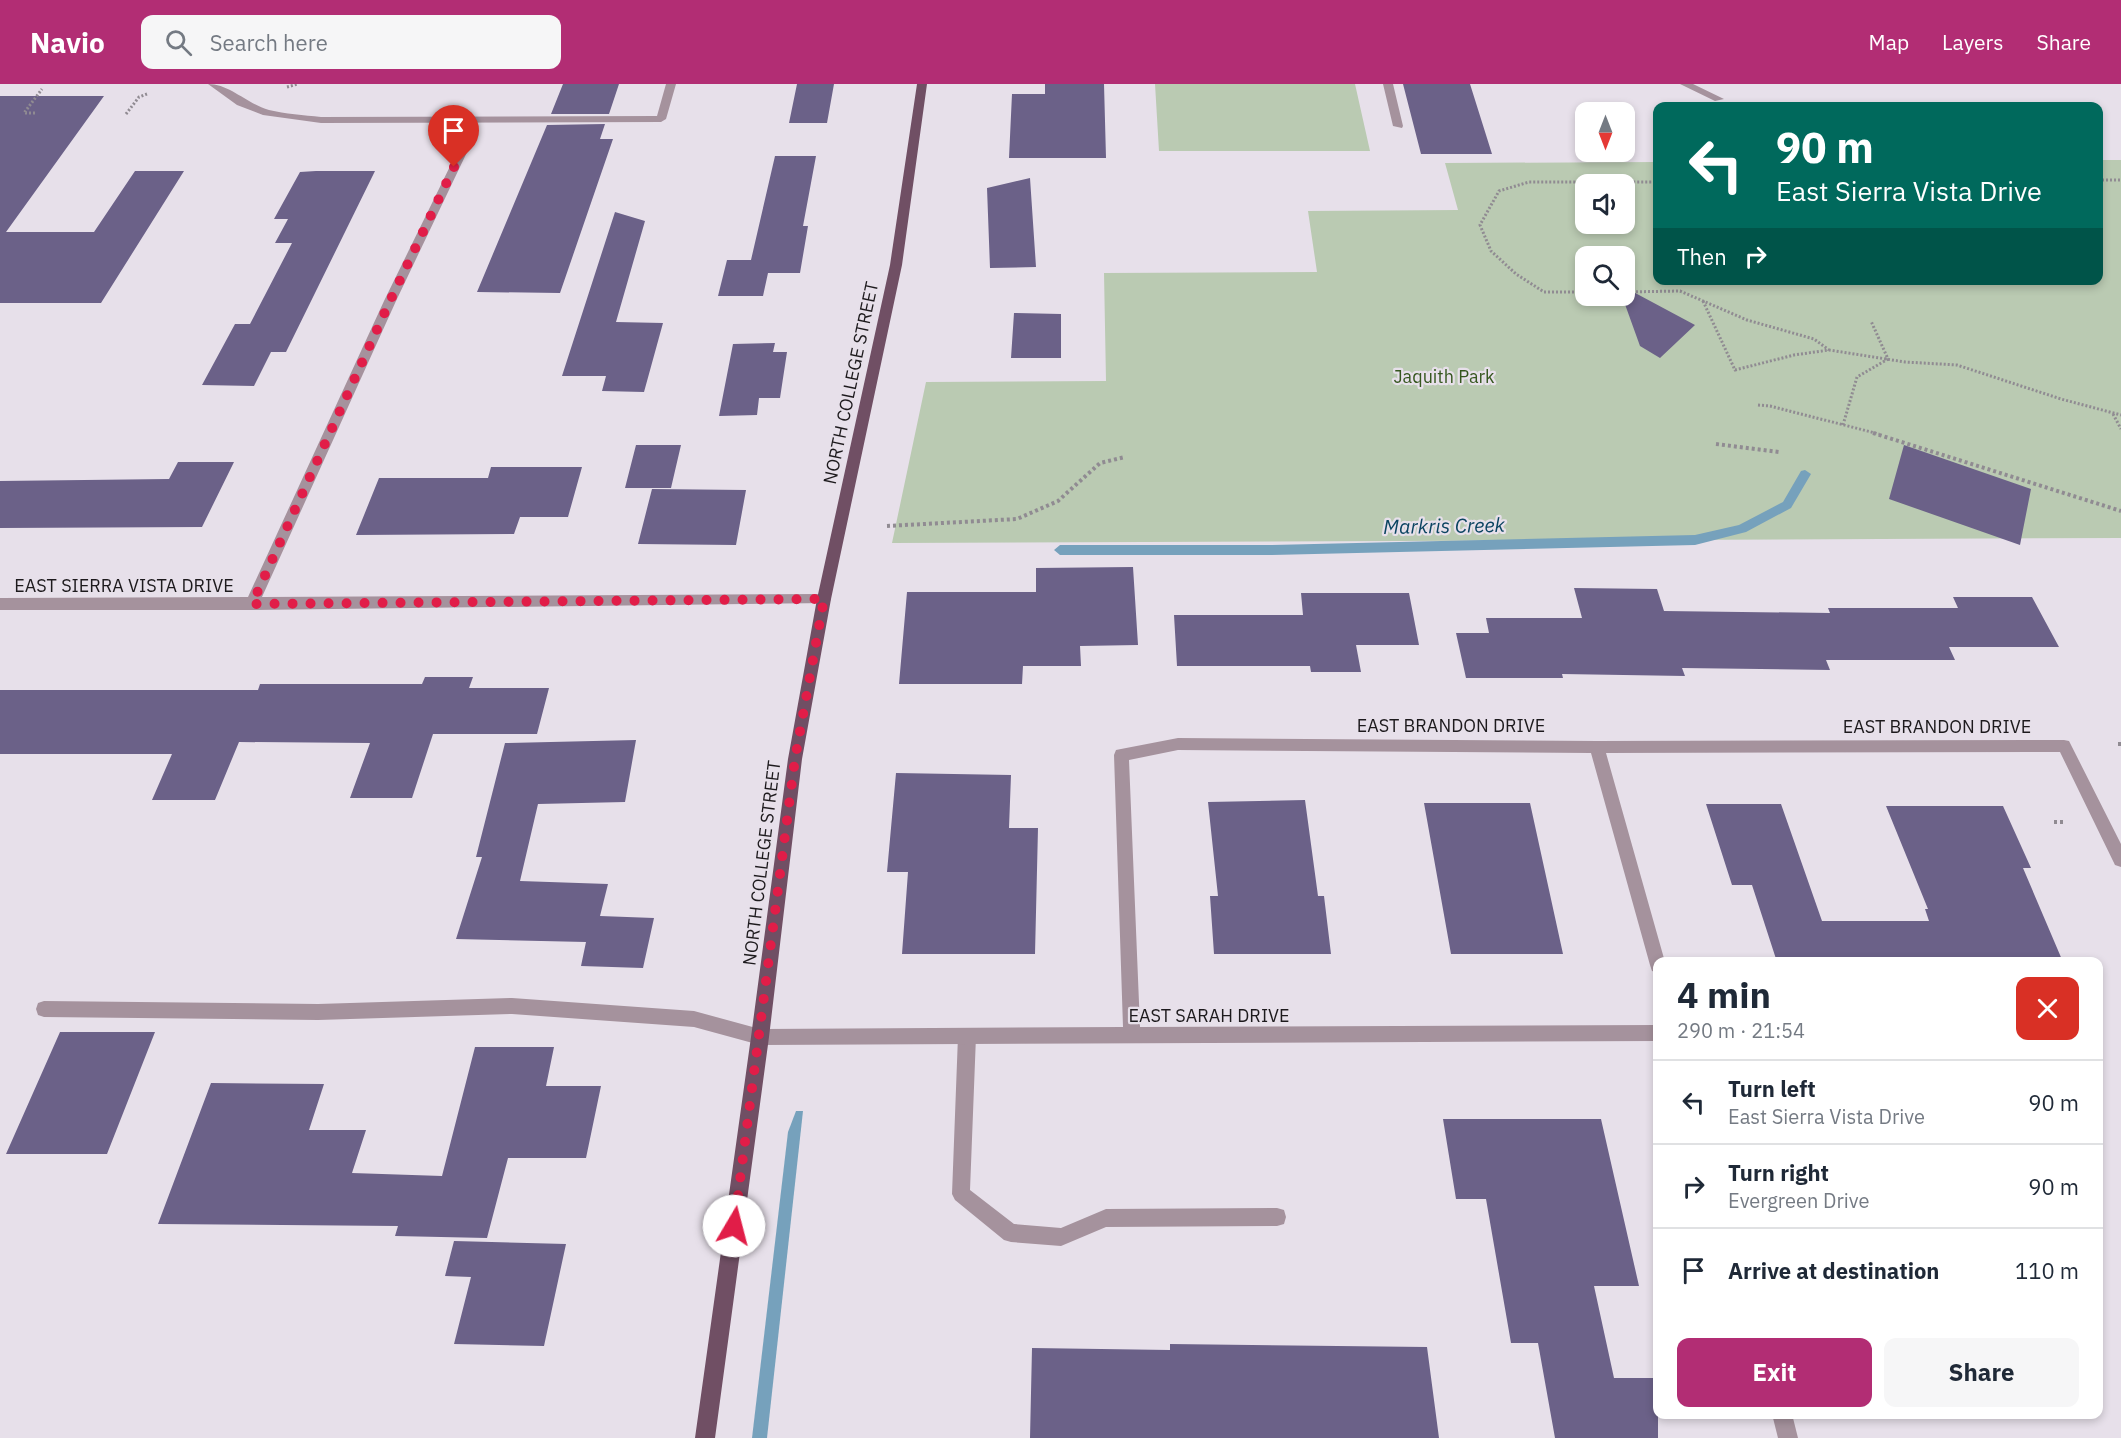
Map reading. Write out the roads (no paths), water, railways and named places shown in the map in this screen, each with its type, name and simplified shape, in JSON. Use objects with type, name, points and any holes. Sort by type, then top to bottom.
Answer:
[{"type":"main road","name":"NORTH COLLEGE STREET","points":[[705,1438],[760,1037],[795,759],[824,599],[896,265],[922,84]]},
{"type":"street","points":[[213,84],[242,104],[267,113],[321,120],[661,119],[671,84]]},
{"type":"street","points":[[1388,84],[1398,126]]},
{"type":"street","points":[[1685,84],[1719,99]]},
{"type":"street","points":[[252,604],[390,301],[464,148]]},
{"type":"street","name":"EAST SIERRA VISTA DRIVE","points":[[0,604],[824,599]]},
{"type":"street","name":"EAST BRANDON DRIVE","points":[[1132,1036],[1121,755],[1178,744],[1597,747],[2064,746],[2121,860]]},
{"type":"street","points":[[1597,747],[1656,957]]},
{"type":"street","name":"EAST SARAH DRIVE","points":[[44,1009],[318,1012],[512,1006],[694,1019],[760,1037],[1653,1033]]},
{"type":"street","points":[[966,1036],[961,1194],[1011,1233],[1061,1237],[1106,1218],[1277,1217]]},
{"type":"street","points":[[1783,1419],[1788,1438]]},
{"type":"water","points":[[796,1111],[803,1111],[767,1438],[752,1438],[788,1132]]},
{"type":"waterway","name":"Markris Creek","points":[[1060,550],[1272,550],[1695,540],[1742,529],[1787,505],[1805,474]]},
{"type":"park label","name":"Jaquith Park","points":[[1444,377]]}]
